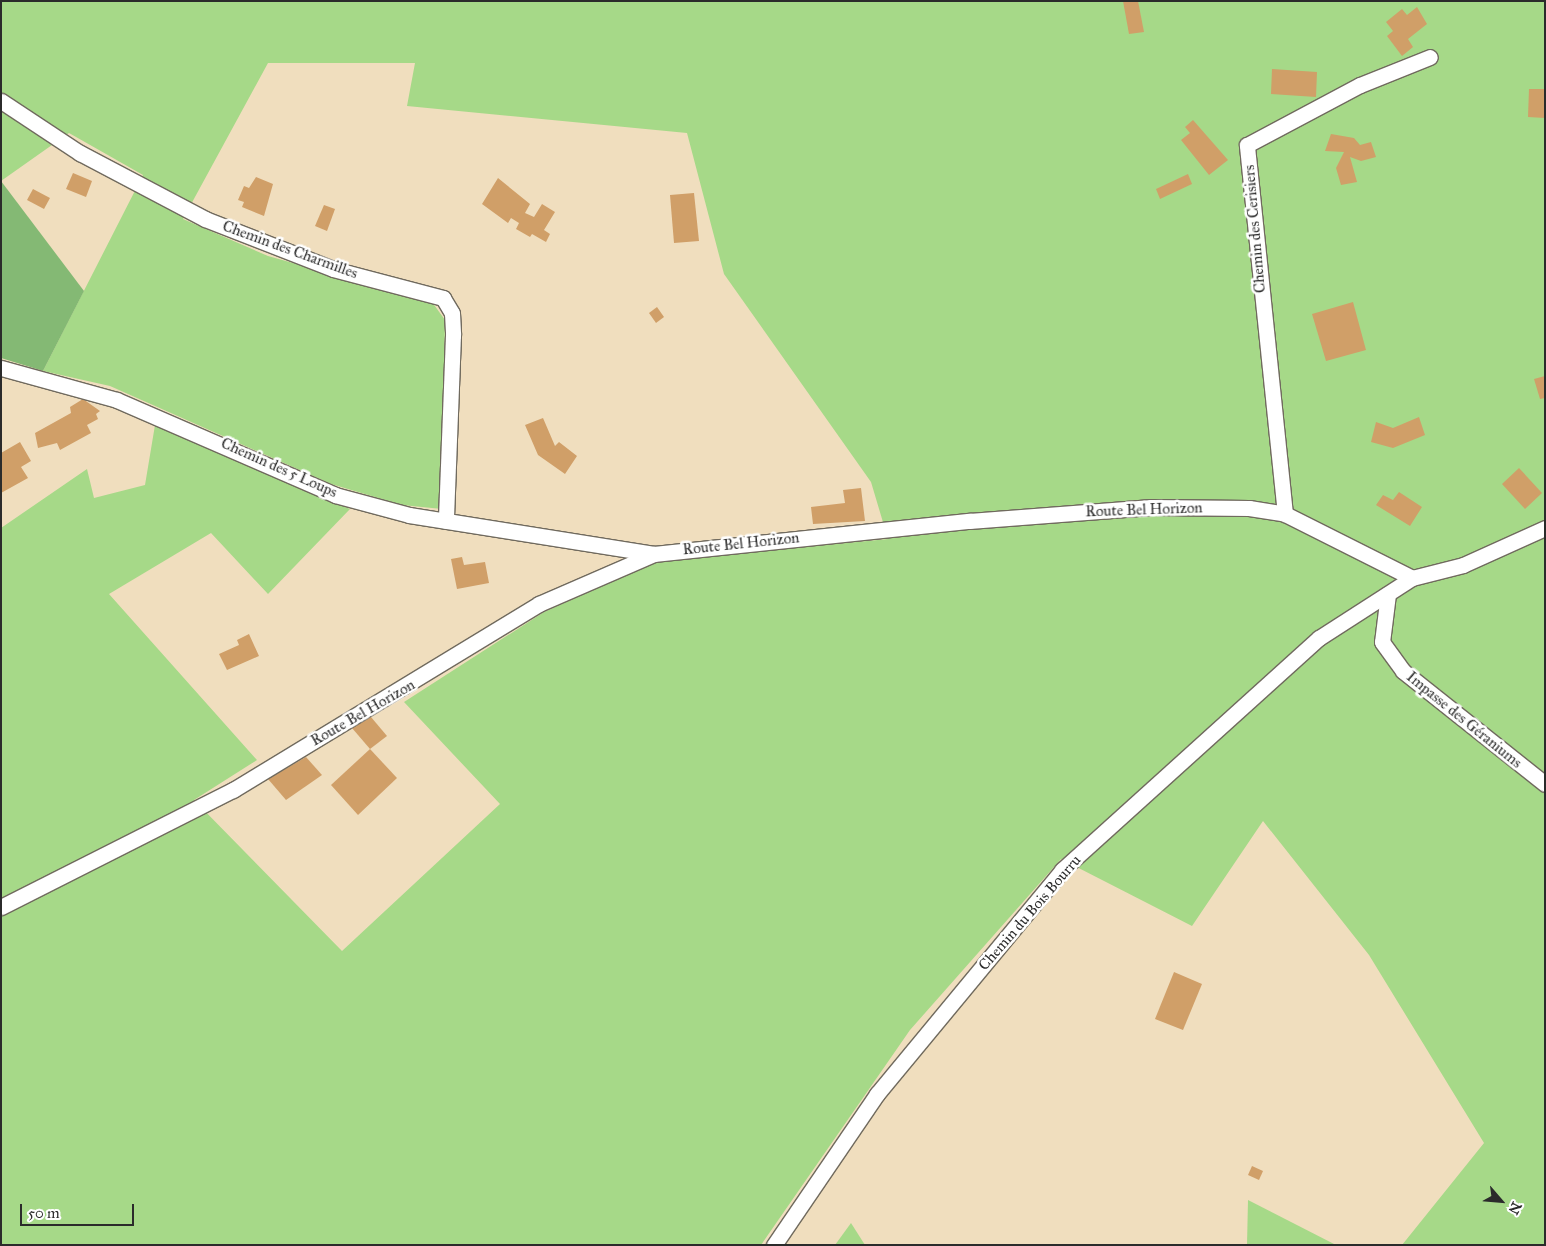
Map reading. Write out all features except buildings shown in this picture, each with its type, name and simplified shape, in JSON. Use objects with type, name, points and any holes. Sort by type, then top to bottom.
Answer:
[{"type":"street","name":"Chemin des Cerisiers","points":[[1285,514],[1247,145],[1360,86],[1430,58]]},
{"type":"street","name":"Chemin des Charmilles","points":[[1,101],[80,153],[206,219],[333,268],[442,298],[452,313],[453,335],[446,521]]},
{"type":"street","name":"Chemin des 5 Loups","points":[[1,368],[117,400],[335,495],[446,521],[654,554]]},
{"type":"street","name":"Route Bel Horizon","points":[[1,908],[232,790],[539,604],[654,554],[1151,507],[1249,508],[1285,514],[1412,578]]},
{"type":"street","points":[[1412,578],[1464,565],[1545,528]]},
{"type":"street","name":"Chemin du Bois Bourru","points":[[774,1245],[877,1094],[1062,870],[1320,638],[1412,578]]},
{"type":"street","name":"Impasse des Géraniums","points":[[1388,594],[1382,642],[1403,671],[1545,784]]},
{"type":"green space","points":[[1,1],[1545,1],[1545,1245],[1402,1245],[1484,1143],[1369,955],[1263,821],[1192,926],[1061,859],[910,1030],[761,1245],[1,1245],[1,528],[87,469],[94,498],[145,485],[155,425],[350,509],[268,594],[211,533],[109,594],[257,760],[194,800],[342,951],[500,804],[404,702],[544,612],[658,561],[888,539],[871,482],[724,274],[687,133],[407,106],[415,63],[268,63],[183,219],[268,256],[432,302],[445,320],[442,509],[402,505],[331,484],[110,386],[43,371],[143,175],[69,133],[1,181]]},
{"type":"green space","points":[[1,181],[84,291],[43,371],[1,358]]},
{"type":"green space","points":[[1248,1200],[1336,1245],[1247,1245]]},
{"type":"green space","points":[[851,1223],[865,1245],[835,1245]]}]
